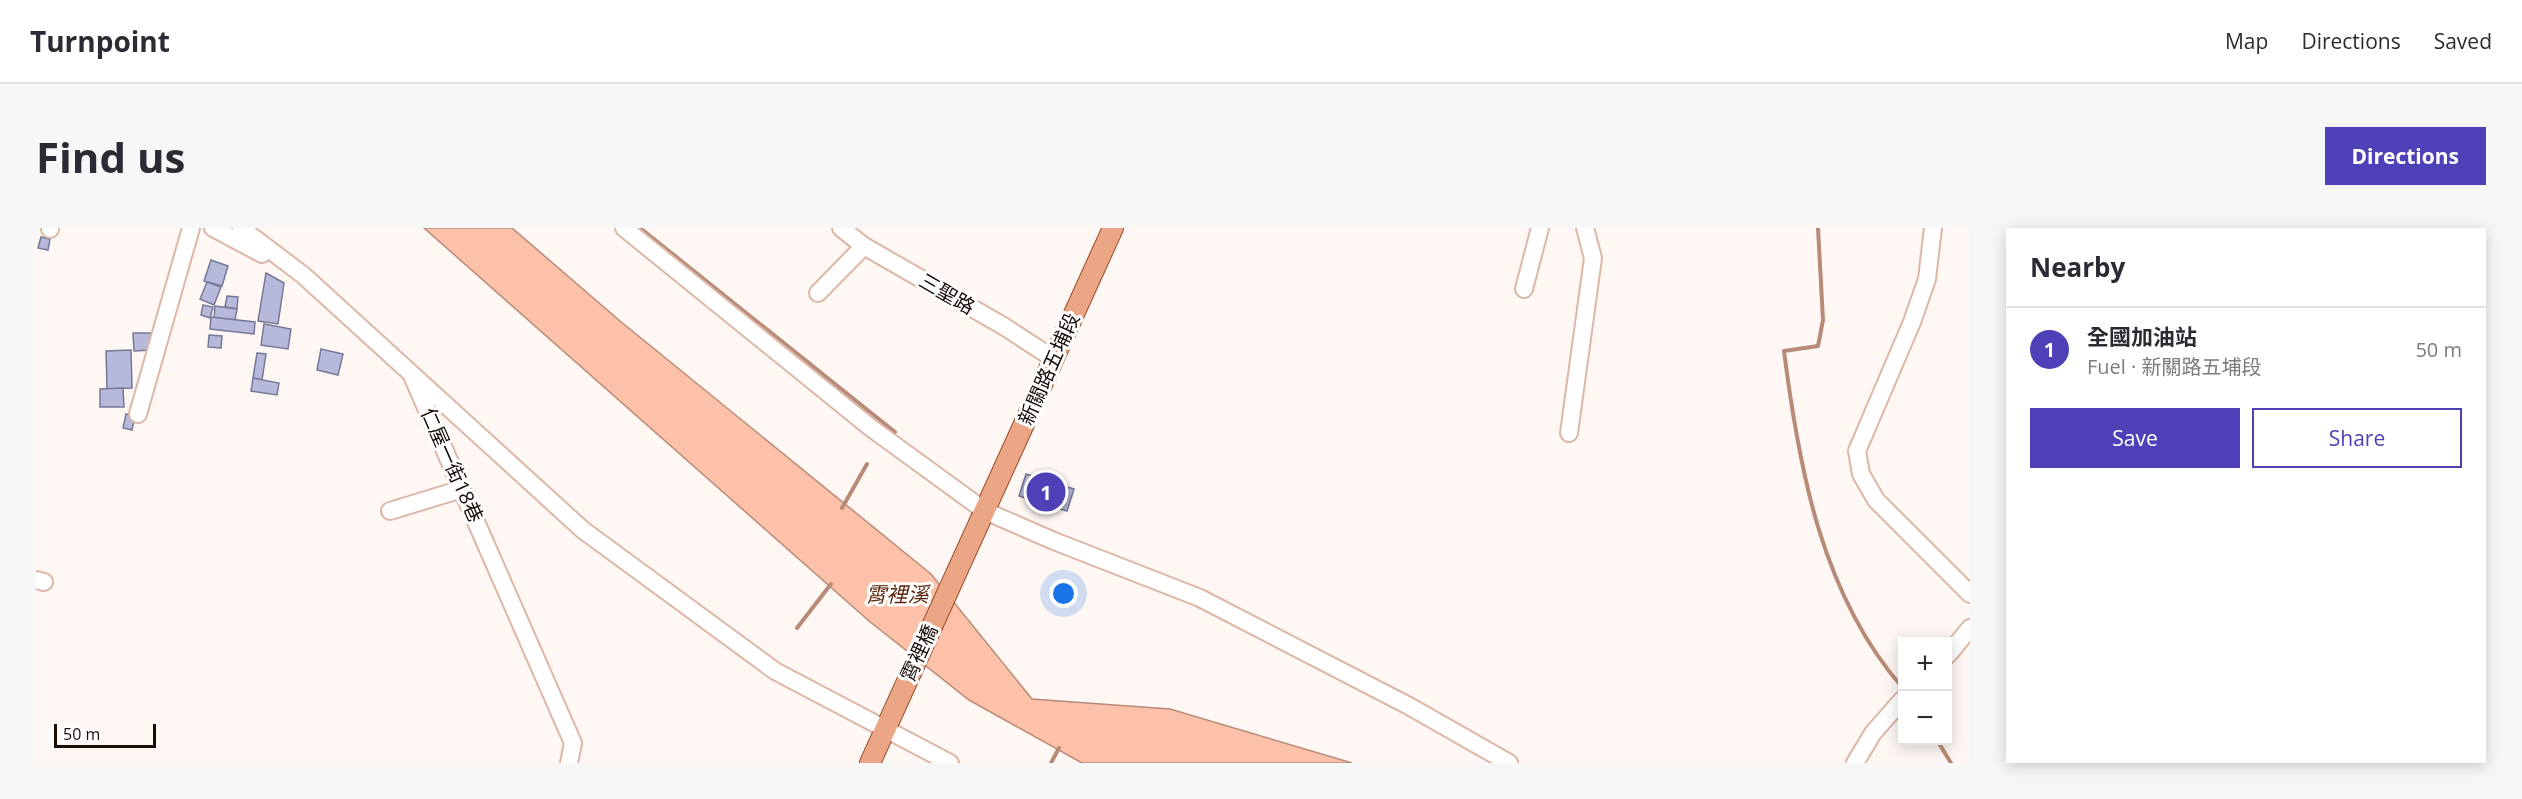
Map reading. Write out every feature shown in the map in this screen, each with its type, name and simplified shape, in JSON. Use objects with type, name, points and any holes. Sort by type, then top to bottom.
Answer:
[{"type":"main road","name":"新關路五埔段","points":[[985,511],[1113,228]]},
{"type":"main road","name":"霄裡橋","points":[[870,763],[985,511]]},
{"type":"street","points":[[138,414],[191,228]]},
{"type":"street","points":[[213,228],[303,275]]},
{"type":"street","name":"仁屋一街18巷","points":[[241,228],[303,275],[411,371],[573,743],[569,763]]},
{"type":"street","points":[[624,228],[871,428],[985,511],[1054,541],[1200,598],[1409,706],[1509,763]]},
{"type":"street","name":"三聖路","points":[[841,228],[864,246],[1005,327],[1054,359]]},
{"type":"street","points":[[1524,289],[1540,228]]},
{"type":"street","points":[[1569,433],[1593,258],[1585,228]]},
{"type":"street","points":[[1933,228],[1927,279],[1912,322],[1857,451],[1857,459],[1861,474],[1876,500],[1970,594]]},
{"type":"street","points":[[818,293],[864,246]]},
{"type":"street","points":[[411,371],[583,530],[775,671],[950,763]]},
{"type":"street","points":[[390,511],[462,489]]},
{"type":"street","points":[[1952,649],[1970,628]]},
{"type":"street","points":[[1855,763],[1873,733],[1898,705]]},
{"type":"water","name":"霄裡溪","points":[[424,228],[512,228],[620,321],[931,574],[1032,699],[1170,709],[1352,763],[1082,763],[969,700],[869,621]]},
{"type":"building","points":[[41,237],[50,239],[48,250],[38,248]]},
{"type":"building","points":[[211,260],[228,266],[222,286],[204,281]]},
{"type":"building","points":[[266,273],[284,283],[278,324],[258,321]]},
{"type":"building","points":[[207,282],[221,287],[214,305],[200,299]]},
{"type":"building","points":[[227,296],[238,297],[237,309],[225,307]]},
{"type":"building","points":[[203,305],[213,307],[210,318],[201,315]]},
{"type":"building","points":[[215,306],[237,309],[235,320],[214,318]]},
{"type":"building","points":[[211,317],[255,322],[254,334],[210,329]]},
{"type":"building","points":[[264,324],[291,329],[288,349],[261,345]]},
{"type":"building","points":[[133,333],[158,333],[153,350],[134,351]]},
{"type":"building","points":[[209,335],[222,336],[221,348],[208,347]]},
{"type":"building","points":[[321,349],[343,354],[338,375],[317,370]]},
{"type":"building","points":[[131,350],[132,388],[107,389],[106,351]]},
{"type":"building","points":[[257,353],[266,354],[262,380],[253,378]]},
{"type":"building","points":[[253,378],[279,383],[277,395],[251,391]]},
{"type":"building","points":[[123,388],[124,407],[100,407],[100,389]]},
{"type":"building","points":[[126,414],[135,416],[132,430],[123,428]]},
{"type":"building","points":[[1026,474],[1074,489],[1067,511],[1019,496]]},
{"type":"waterway","points":[[640,228],[895,432]]},
{"type":"waterway","points":[[1818,228],[1823,320],[1818,346],[1784,351],[1790,396],[1807,485],[1833,571],[1852,612],[1875,651],[1898,682]]},
{"type":"waterway","points":[[842,508],[867,464]]},
{"type":"waterway","points":[[797,628],[831,584]]},
{"type":"waterway","points":[[1940,745],[1951,763]]},
{"type":"waterway","points":[[1051,763],[1059,748]]},
{"type":"place","name":"全國加油站","points":[[1046,492]]}]
